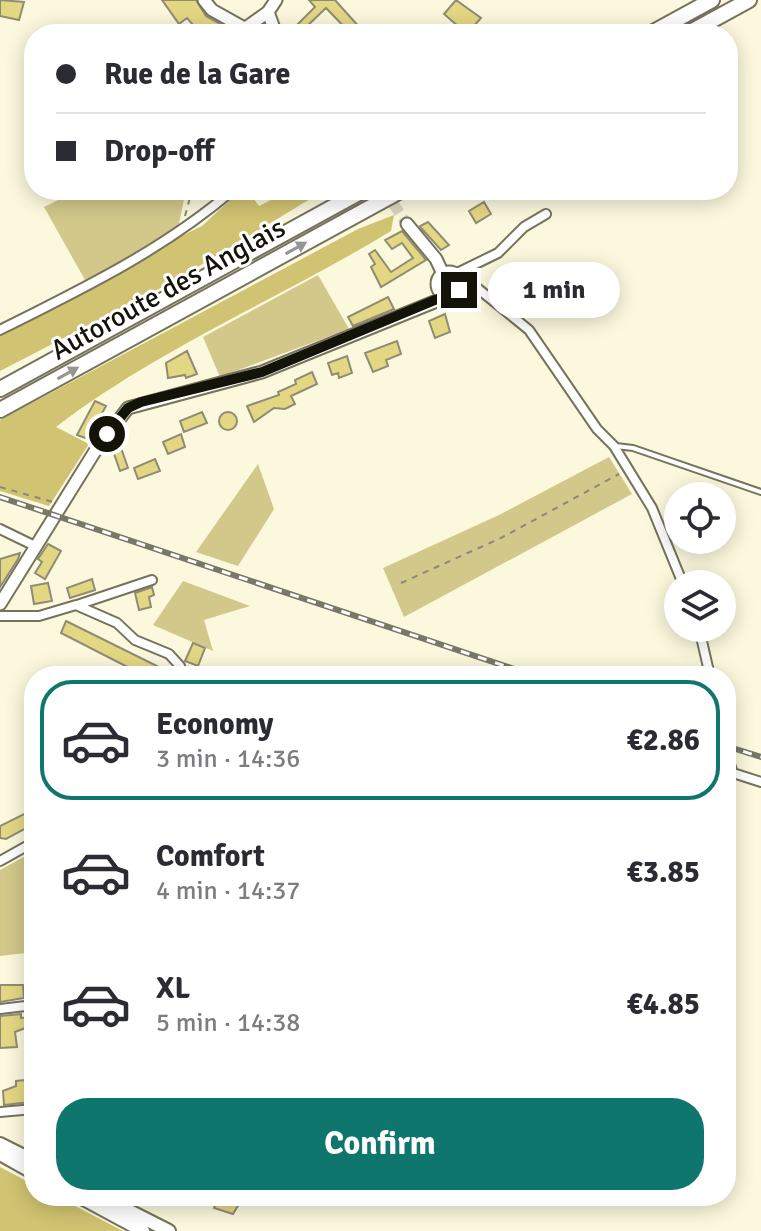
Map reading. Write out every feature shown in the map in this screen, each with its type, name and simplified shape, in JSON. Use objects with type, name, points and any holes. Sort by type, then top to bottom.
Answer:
[{"type":"highway","points":[[668,24],[712,0]]},
{"type":"highway","points":[[705,24],[749,0]]},
{"type":"highway","name":"Autoroute des Anglais","points":[[0,389],[346,200]]},
{"type":"highway","name":"Autoroute des Anglais","points":[[0,410],[384,200]]},
{"type":"main road","points":[[0,1144],[24,1156]]},
{"type":"main road","points":[[0,1154],[24,1167]]},
{"type":"main road","points":[[97,1206],[143,1231]]},
{"type":"main road","points":[[120,1206],[169,1231]]},
{"type":"street","points":[[257,24],[276,0]]},
{"type":"street","points":[[208,5],[239,24]]},
{"type":"street","points":[[268,12],[272,24]]},
{"type":"street","points":[[0,330],[88,286],[181,232],[221,200]]},
{"type":"street","points":[[420,309],[437,286],[498,253],[524,227],[546,214]]},
{"type":"street","points":[[407,224],[453,278],[476,287],[529,330],[597,429],[614,446],[652,508],[677,570]]},
{"type":"street","points":[[449,296],[453,278]]},
{"type":"street","points":[[437,286],[444,296],[449,296]]},
{"type":"street","points":[[0,604],[60,504],[128,408],[262,372],[449,296]]},
{"type":"street","points":[[0,529],[35,546]]},
{"type":"street","points":[[0,616],[39,616],[152,580]]},
{"type":"street","points":[[76,605],[114,621],[135,640],[169,654],[180,666]]},
{"type":"street","points":[[702,642],[708,666]]},
{"type":"street","points":[[736,774],[761,782]]},
{"type":"street","points":[[0,861],[24,848]]},
{"type":"street","points":[[0,1009],[24,1006]]},
{"type":"street","points":[[0,1112],[24,1110]]},
{"type":"lane","points":[[614,446],[633,448],[761,492]]},
{"type":"path","points":[[181,232],[189,200]]},
{"type":"path","points":[[401,583],[501,538],[627,469]]},
{"type":"path","points":[[0,487],[60,504]]},
{"type":"shaded area","points":[[58,200],[184,200],[176,238],[85,280],[44,207]]},
{"type":"shaded area","points":[[230,200],[254,200],[259,206],[271,200],[308,200],[176,280],[0,371],[0,323],[202,226]]},
{"type":"shaded area","points":[[394,215],[391,231],[136,372],[56,427],[89,444],[49,506],[0,491],[0,420],[358,229]]},
{"type":"shaded area","points":[[318,275],[349,329],[220,377],[203,337]]},
{"type":"shaded area","points":[[609,457],[632,494],[404,617],[383,568],[499,515]]},
{"type":"shaded area","points":[[258,464],[274,509],[238,566],[196,552]]},
{"type":"shaded area","points":[[183,581],[250,606],[204,620],[213,651],[153,625]]},
{"type":"shaded area","points":[[24,857],[24,953],[0,956],[0,870]]},
{"type":"shaded area","points":[[0,1167],[24,1180],[24,1206],[75,1206],[123,1231],[0,1231]]},
{"type":"building","points":[[0,0],[24,2],[19,20],[0,16]]},
{"type":"building","points":[[162,0],[196,0],[206,16],[220,24],[192,24],[187,18],[179,24]]},
{"type":"building","points":[[309,0],[335,0],[357,24],[341,24],[326,8],[309,24],[298,24],[315,7]]},
{"type":"building","points":[[456,0],[481,18],[476,24],[456,24],[444,14]]},
{"type":"building","points":[[484,202],[491,214],[476,223],[469,211]]},
{"type":"building","points":[[428,222],[449,245],[441,250],[420,226]]},
{"type":"building","points":[[402,231],[426,260],[381,287],[371,267],[375,264],[369,254],[375,250],[391,272],[413,258],[402,243],[392,249],[385,240]]},
{"type":"building","points":[[540,279],[544,287],[537,290],[542,302],[530,307],[522,286]]},
{"type":"building","points":[[388,297],[394,309],[353,326],[348,317]]},
{"type":"building","points":[[445,314],[450,332],[435,338],[429,321]]},
{"type":"building","points":[[397,341],[401,354],[386,360],[388,366],[373,372],[365,353]]},
{"type":"building","points":[[187,351],[197,374],[186,378],[185,375],[168,378],[166,363]]},
{"type":"building","points":[[347,356],[352,373],[339,378],[338,373],[332,375],[328,363]]},
{"type":"building","points":[[312,372],[317,384],[291,396],[295,404],[285,409],[274,408],[254,422],[247,406],[279,395],[278,392],[296,384],[295,380]]},
{"type":"building","points":[[95,401],[106,406],[88,439],[77,435]]},
{"type":"building","points":[[202,412],[207,423],[184,432],[180,421]]},
{"type":"building","points":[[228,412],[237,421],[228,430],[219,421]]},
{"type":"building","points":[[181,434],[185,447],[168,454],[163,442]]},
{"type":"building","points":[[120,445],[128,468],[120,471],[112,448]]},
{"type":"building","points":[[155,459],[160,471],[138,479],[134,468]]},
{"type":"building","points":[[48,544],[61,551],[45,579],[35,573],[42,562],[38,559]]},
{"type":"building","points":[[20,553],[18,559],[0,587],[0,559]]},
{"type":"building","points":[[92,579],[95,590],[70,598],[67,588]]},
{"type":"building","points":[[48,583],[52,601],[34,604],[31,586]]},
{"type":"building","points":[[152,587],[154,595],[149,597],[151,607],[139,610],[135,593]]},
{"type":"building","points":[[66,621],[157,666],[125,666],[61,633]]},
{"type":"building","points":[[193,643],[205,648],[198,666],[185,661]]},
{"type":"building","points":[[24,814],[24,829],[6,839],[0,838],[0,826]]},
{"type":"building","points":[[0,985],[23,985],[24,998],[0,1002]]},
{"type":"building","points":[[21,1014],[21,1018],[24,1018],[24,1028],[15,1032],[17,1047],[0,1048],[0,1016]]},
{"type":"building","points":[[24,1080],[24,1103],[4,1105],[3,1091],[16,1086],[16,1081]]},
{"type":"building","points":[[215,1206],[238,1206],[233,1214]]},
{"type":"tunnel","points":[[391,200],[407,224]]},
{"type":"railway","points":[[0,497],[505,666]]},
{"type":"railway","points":[[736,749],[761,757]]},
{"type":"route","points":[[107,434],[128,408],[141,402],[262,372],[420,309],[459,290]]}]
